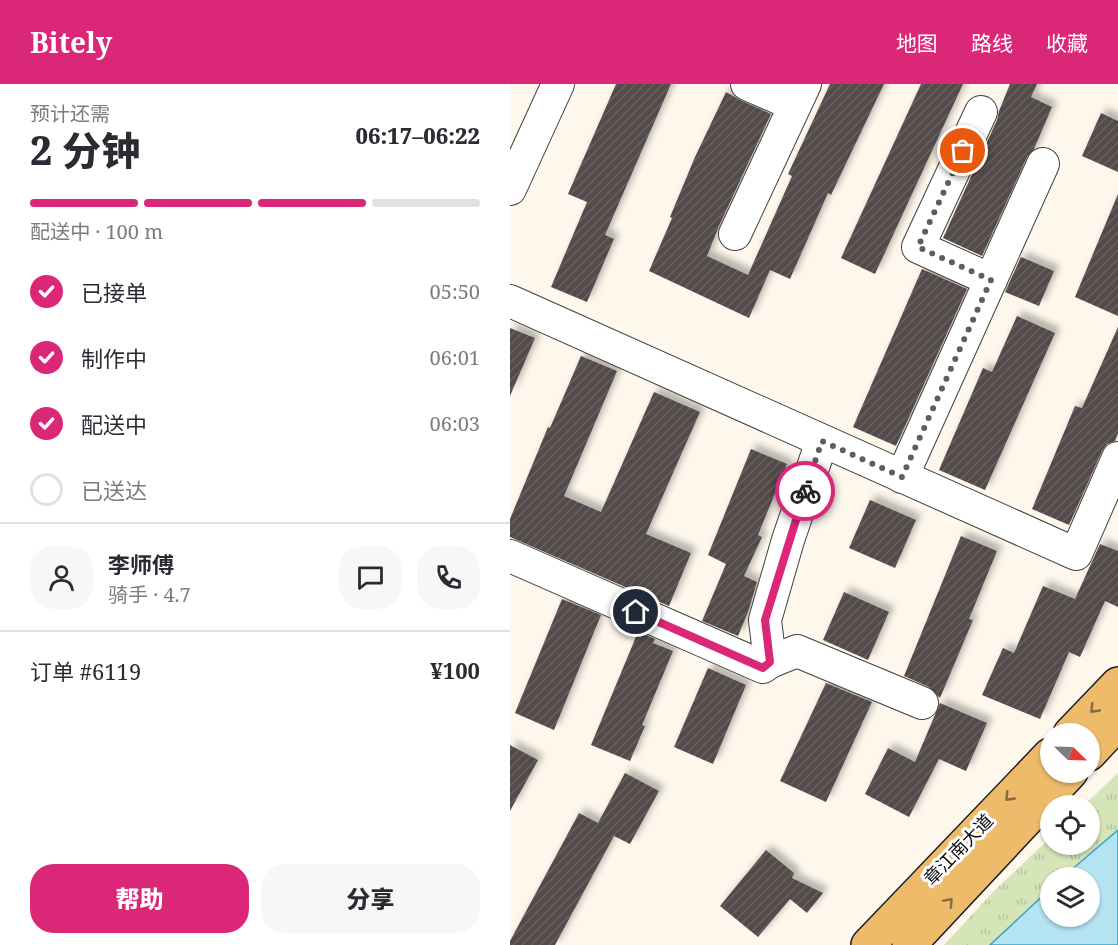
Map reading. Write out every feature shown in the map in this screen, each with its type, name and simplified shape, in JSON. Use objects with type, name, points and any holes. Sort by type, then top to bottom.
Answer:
[{"type":"main road","points":[[1081,723],[1118,684]]},
{"type":"main road","points":[[1100,742],[1118,723]]},
{"type":"main road","name":"章江南大道","points":[[868,945],[1040,764]]},
{"type":"main road","name":"章江南大道","points":[[909,945],[1061,783]]},
{"type":"street","points":[[510,189],[558,84]]},
{"type":"street","points":[[735,234],[800,95],[747,84]]},
{"type":"street","points":[[981,112],[918,247],[991,280]]},
{"type":"street","points":[[902,477],[1043,164]]},
{"type":"street","points":[[510,301],[1076,554],[1118,458]]},
{"type":"street","points":[[770,662],[765,620],[788,540],[822,441]]},
{"type":"street","points":[[510,556],[763,668],[770,662],[797,651],[922,703]]},
{"type":"green space","points":[[1118,773],[1118,830],[1100,845],[1100,795],[1095,795]]},
{"type":"green space","points":[[1040,847],[1040,855],[1089,855],[1075,867],[1040,867],[1040,898],[990,945],[944,945],[994,891]]},
{"type":"water","points":[[1118,830],[1118,945],[990,945],[1040,898],[1040,927],[1100,927],[1100,867],[1075,867],[1089,855],[1100,855],[1100,845]]},
{"type":"building","points":[[616,84],[671,84],[605,235],[614,239],[587,302],[551,287],[587,202],[568,194]]},
{"type":"building","points":[[830,84],[884,84],[831,195],[828,193],[790,279],[770,270],[749,318],[649,271],[695,157],[726,92],[771,114],[707,256],[748,275],[792,176],[788,174]]},
{"type":"building","points":[[921,84],[963,84],[875,274],[841,258]]},
{"type":"building","points":[[1010,84],[1037,84],[1031,97],[1052,107],[982,256],[943,238],[997,120]]},
{"type":"building","points":[[1101,113],[1118,121],[1118,172],[1082,156]]},
{"type":"building","points":[[1118,194],[1118,316],[1075,297]]},
{"type":"building","points":[[1021,257],[1054,271],[1039,306],[1005,292]]},
{"type":"building","points":[[922,269],[967,289],[896,446],[853,427]]},
{"type":"building","points":[[1017,316],[1055,333],[985,490],[939,470],[983,368],[992,372]]},
{"type":"building","points":[[1118,327],[1118,433],[1115,441],[1107,444],[1102,451],[1069,525],[1032,509],[1075,406],[1082,408]]},
{"type":"building","points":[[510,328],[535,338],[510,396]]},
{"type":"building","points":[[581,356],[617,371],[564,496],[601,512],[654,392],[700,412],[646,534],[691,553],[669,606],[510,537],[510,519],[548,427],[550,428]]},
{"type":"building","points":[[751,449],[787,464],[758,535],[762,537],[744,576],[757,582],[738,636],[702,621],[726,564],[708,555]]},
{"type":"building","points":[[870,500],[916,520],[895,568],[849,548]]},
{"type":"building","points":[[961,536],[997,551],[969,619],[973,620],[940,698],[929,687],[904,676]]},
{"type":"building","points":[[1100,544],[1118,551],[1118,607],[1105,601],[1080,657],[1069,652],[1040,719],[982,695],[1003,648],[1014,653],[1043,586],[1075,599]]},
{"type":"building","points":[[844,592],[889,612],[868,660],[823,640]]},
{"type":"building","points":[[562,599],[601,615],[554,730],[515,713]]},
{"type":"building","points":[[638,632],[655,639],[653,643],[673,651],[642,725],[645,726],[630,761],[591,745]]},
{"type":"building","points":[[708,668],[746,685],[713,764],[674,747]]},
{"type":"building","points":[[826,683],[872,702],[826,802],[780,781]]},
{"type":"building","points":[[940,703],[987,723],[966,771],[939,759],[909,817],[865,794],[888,748],[915,762]]},
{"type":"building","points":[[510,745],[538,760],[510,811]]},
{"type":"building","points":[[625,773],[659,791],[630,844],[614,836],[555,945],[510,945],[510,941],[579,813],[598,823]]},
{"type":"building","points":[[766,850],[794,873],[792,878],[823,893],[807,913],[790,899],[758,937],[720,906]]},
{"type":"way so far","points":[[805,491],[822,441],[902,477],[991,280],[918,247],[963,151]]},
{"type":"route","points":[[636,612],[763,668],[770,662],[765,620],[805,491]]}]
